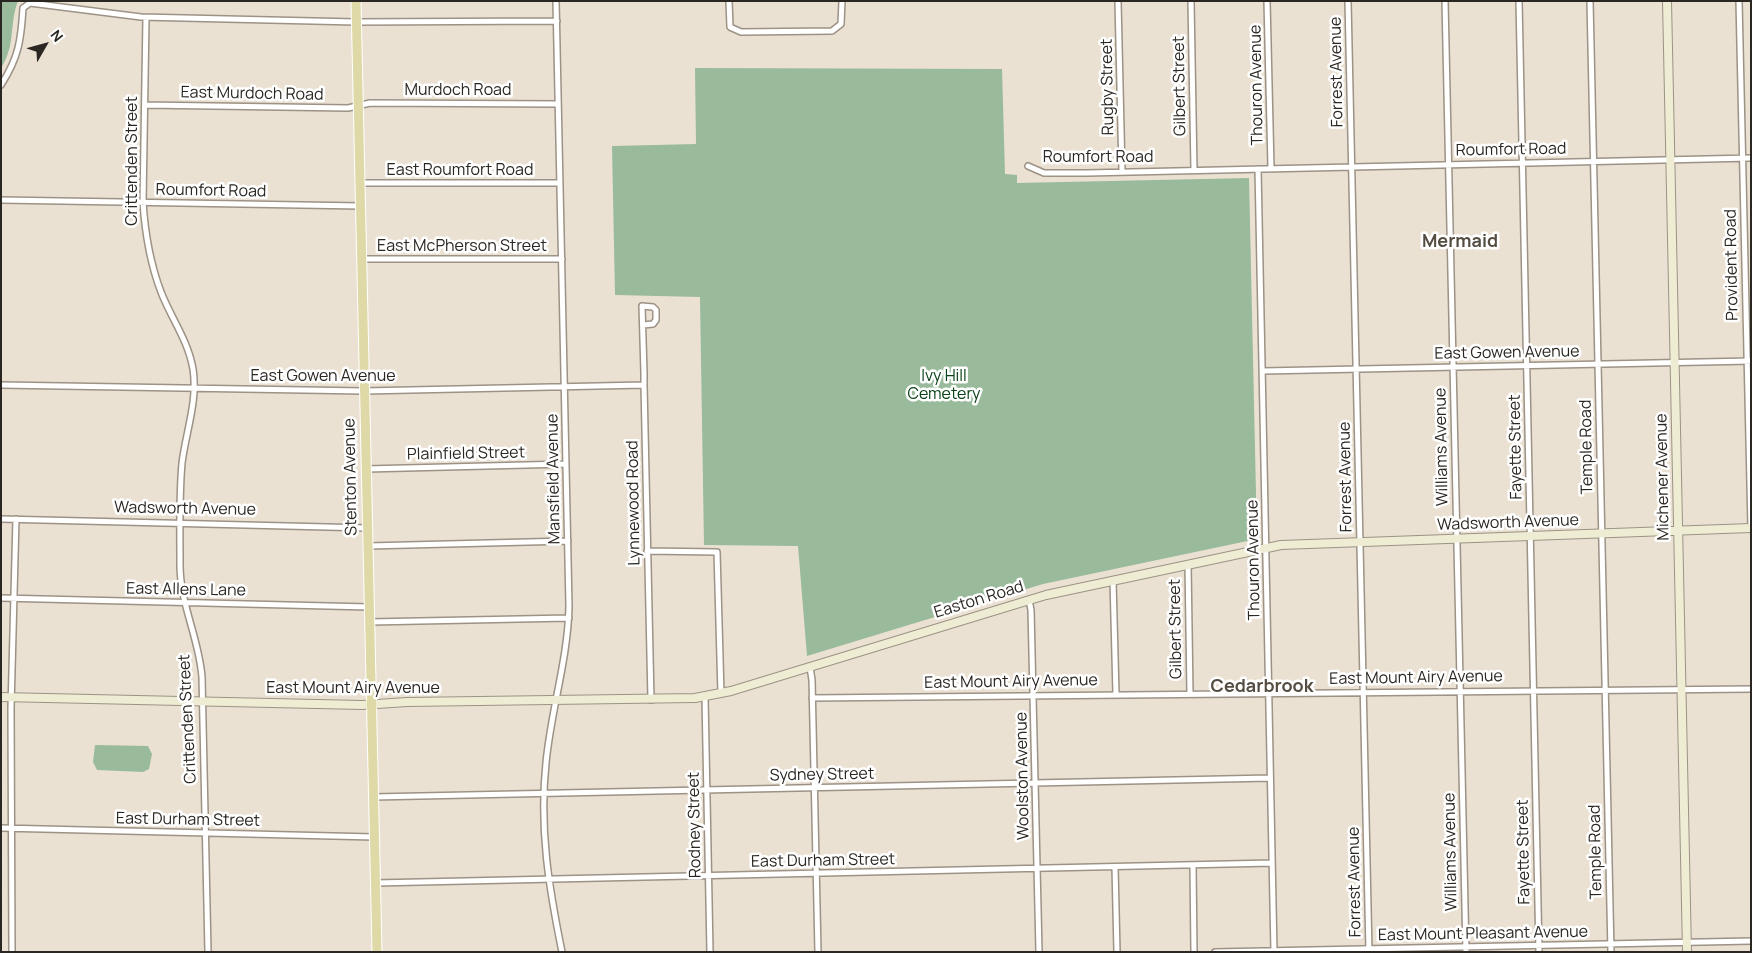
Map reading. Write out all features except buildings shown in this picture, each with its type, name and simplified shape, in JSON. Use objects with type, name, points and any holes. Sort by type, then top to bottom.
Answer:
[{"type":"main road","name":"Stenton Avenue","points":[[356,1],[377,952]]},
{"type":"main road","name":"Michener Avenue","points":[[1667,1],[1687,952]]},
{"type":"main road","name":"Wadsworth Avenue","points":[[1266,548],[1290,544],[1360,541],[1751,528]]},
{"type":"main road","name":"Easton Road","points":[[705,697],[722,694],[1029,600],[1113,580],[1266,548]]},
{"type":"main road","name":"East Mount Airy Avenue","points":[[1,697],[371,705],[651,700],[705,697]]},
{"type":"street","name":"Mansfield Avenue","points":[[556,1],[569,618],[546,757],[542,830],[547,879],[562,952]]},
{"type":"street","points":[[729,1],[730,27],[741,32],[832,31],[841,24],[842,1]]},
{"type":"street","name":"Rugby Street","points":[[1118,1],[1122,172]]},
{"type":"street","name":"Gilbert Street","points":[[1191,1],[1194,170]]},
{"type":"street","name":"Thouron Avenue","points":[[1268,1],[1271,168]]},
{"type":"street","name":"Forrest Avenue","points":[[1348,1],[1369,950]]},
{"type":"street","name":"Williams Avenue","points":[[1446,1],[1466,950]]},
{"type":"street","name":"Fayette Street","points":[[1519,1],[1539,952]]},
{"type":"street","name":"Temple Road","points":[[1590,1],[1611,952]]},
{"type":"street","name":"Provident Road","points":[[1739,1],[1749,361],[1751,528]]},
{"type":"street","points":[[1,85],[19,50],[23,8],[26,4],[146,18],[356,22],[557,21]]},
{"type":"street","name":"Crittenden Street","points":[[146,18],[144,202],[146,233],[152,264],[161,292],[190,356],[194,388],[182,463],[180,573],[184,603],[200,661],[203,702],[208,952]]},
{"type":"street","name":"Murdoch Road","points":[[358,106],[370,104],[558,104]]},
{"type":"street","name":"East Murdoch Road","points":[[145,105],[348,108],[358,106]]},
{"type":"street","name":"Roumfort Road","points":[[1271,168],[1751,158]]},
{"type":"street","name":"Roumfort Road","points":[[1028,166],[1044,172],[1258,168]]},
{"type":"street","points":[[1258,168],[1271,168]]},
{"type":"street","name":"Thouron Avenue","points":[[1258,168],[1274,951]]},
{"type":"street","name":"East Roumfort Road","points":[[360,183],[560,183]]},
{"type":"street","name":"Roumfort Road","points":[[1,200],[361,206]]},
{"type":"street","name":"East McPherson Street","points":[[362,259],[562,259]]},
{"type":"street","name":"Lynnewood Road","points":[[643,325],[653,324],[657,317],[653,307],[642,306],[651,700]]},
{"type":"street","name":"East Gowen Avenue","points":[[1263,371],[1749,361]]},
{"type":"street","name":"East Gowen Avenue","points":[[1,384],[364,390],[644,384]]},
{"type":"street","name":"Plainfield Street","points":[[366,469],[566,464]]},
{"type":"street","name":"Wadsworth Avenue","points":[[1,518],[368,528]]},
{"type":"street","points":[[12,952],[12,697],[16,519]]},
{"type":"street","points":[[368,546],[568,541]]},
{"type":"street","points":[[648,551],[717,552],[722,694]]},
{"type":"street","name":"Gilbert Street","points":[[1188,564],[1190,694]]},
{"type":"street","points":[[1113,580],[1116,694]]},
{"type":"street","name":"East Allens Lane","points":[[1,598],[369,607]]},
{"type":"street","name":"Woolston Avenue","points":[[1029,600],[1039,952]]},
{"type":"street","points":[[370,622],[569,618]]},
{"type":"street","points":[[810,667],[818,952]]},
{"type":"street","name":"East Mount Airy Avenue","points":[[812,698],[1682,688],[1751,689]]},
{"type":"street","name":"Rodney Street","points":[[705,697],[710,952]]},
{"type":"street","name":"Sydney Street","points":[[373,797],[1270,778]]},
{"type":"street","name":"East Durham Street","points":[[1,828],[374,837]]},
{"type":"street","name":"East Durham Street","points":[[375,883],[1272,863]]},
{"type":"street","points":[[1192,865],[1194,952]]},
{"type":"street","points":[[1115,867],[1117,952]]},
{"type":"street","name":"East Mount Pleasant Avenue","points":[[1215,952],[1466,950],[1539,945],[1751,940]]},
{"type":"green space","points":[[1,1],[18,1],[9,51],[1,68]]},
{"type":"green space","name":"Ivy Hill Cemetery","points":[[695,68],[1002,69],[1005,174],[1017,175],[1017,183],[1249,178],[1257,539],[1043,584],[807,656],[798,546],[704,545],[700,297],[615,295],[612,146],[696,144]]},
{"type":"green space","points":[[95,745],[148,746],[152,754],[149,769],[143,772],[97,770],[93,762]]},
{"type":"district","name":"Mermaid","points":[[1460,242]]},
{"type":"district","name":"Cedarbrook","points":[[1262,687]]}]
